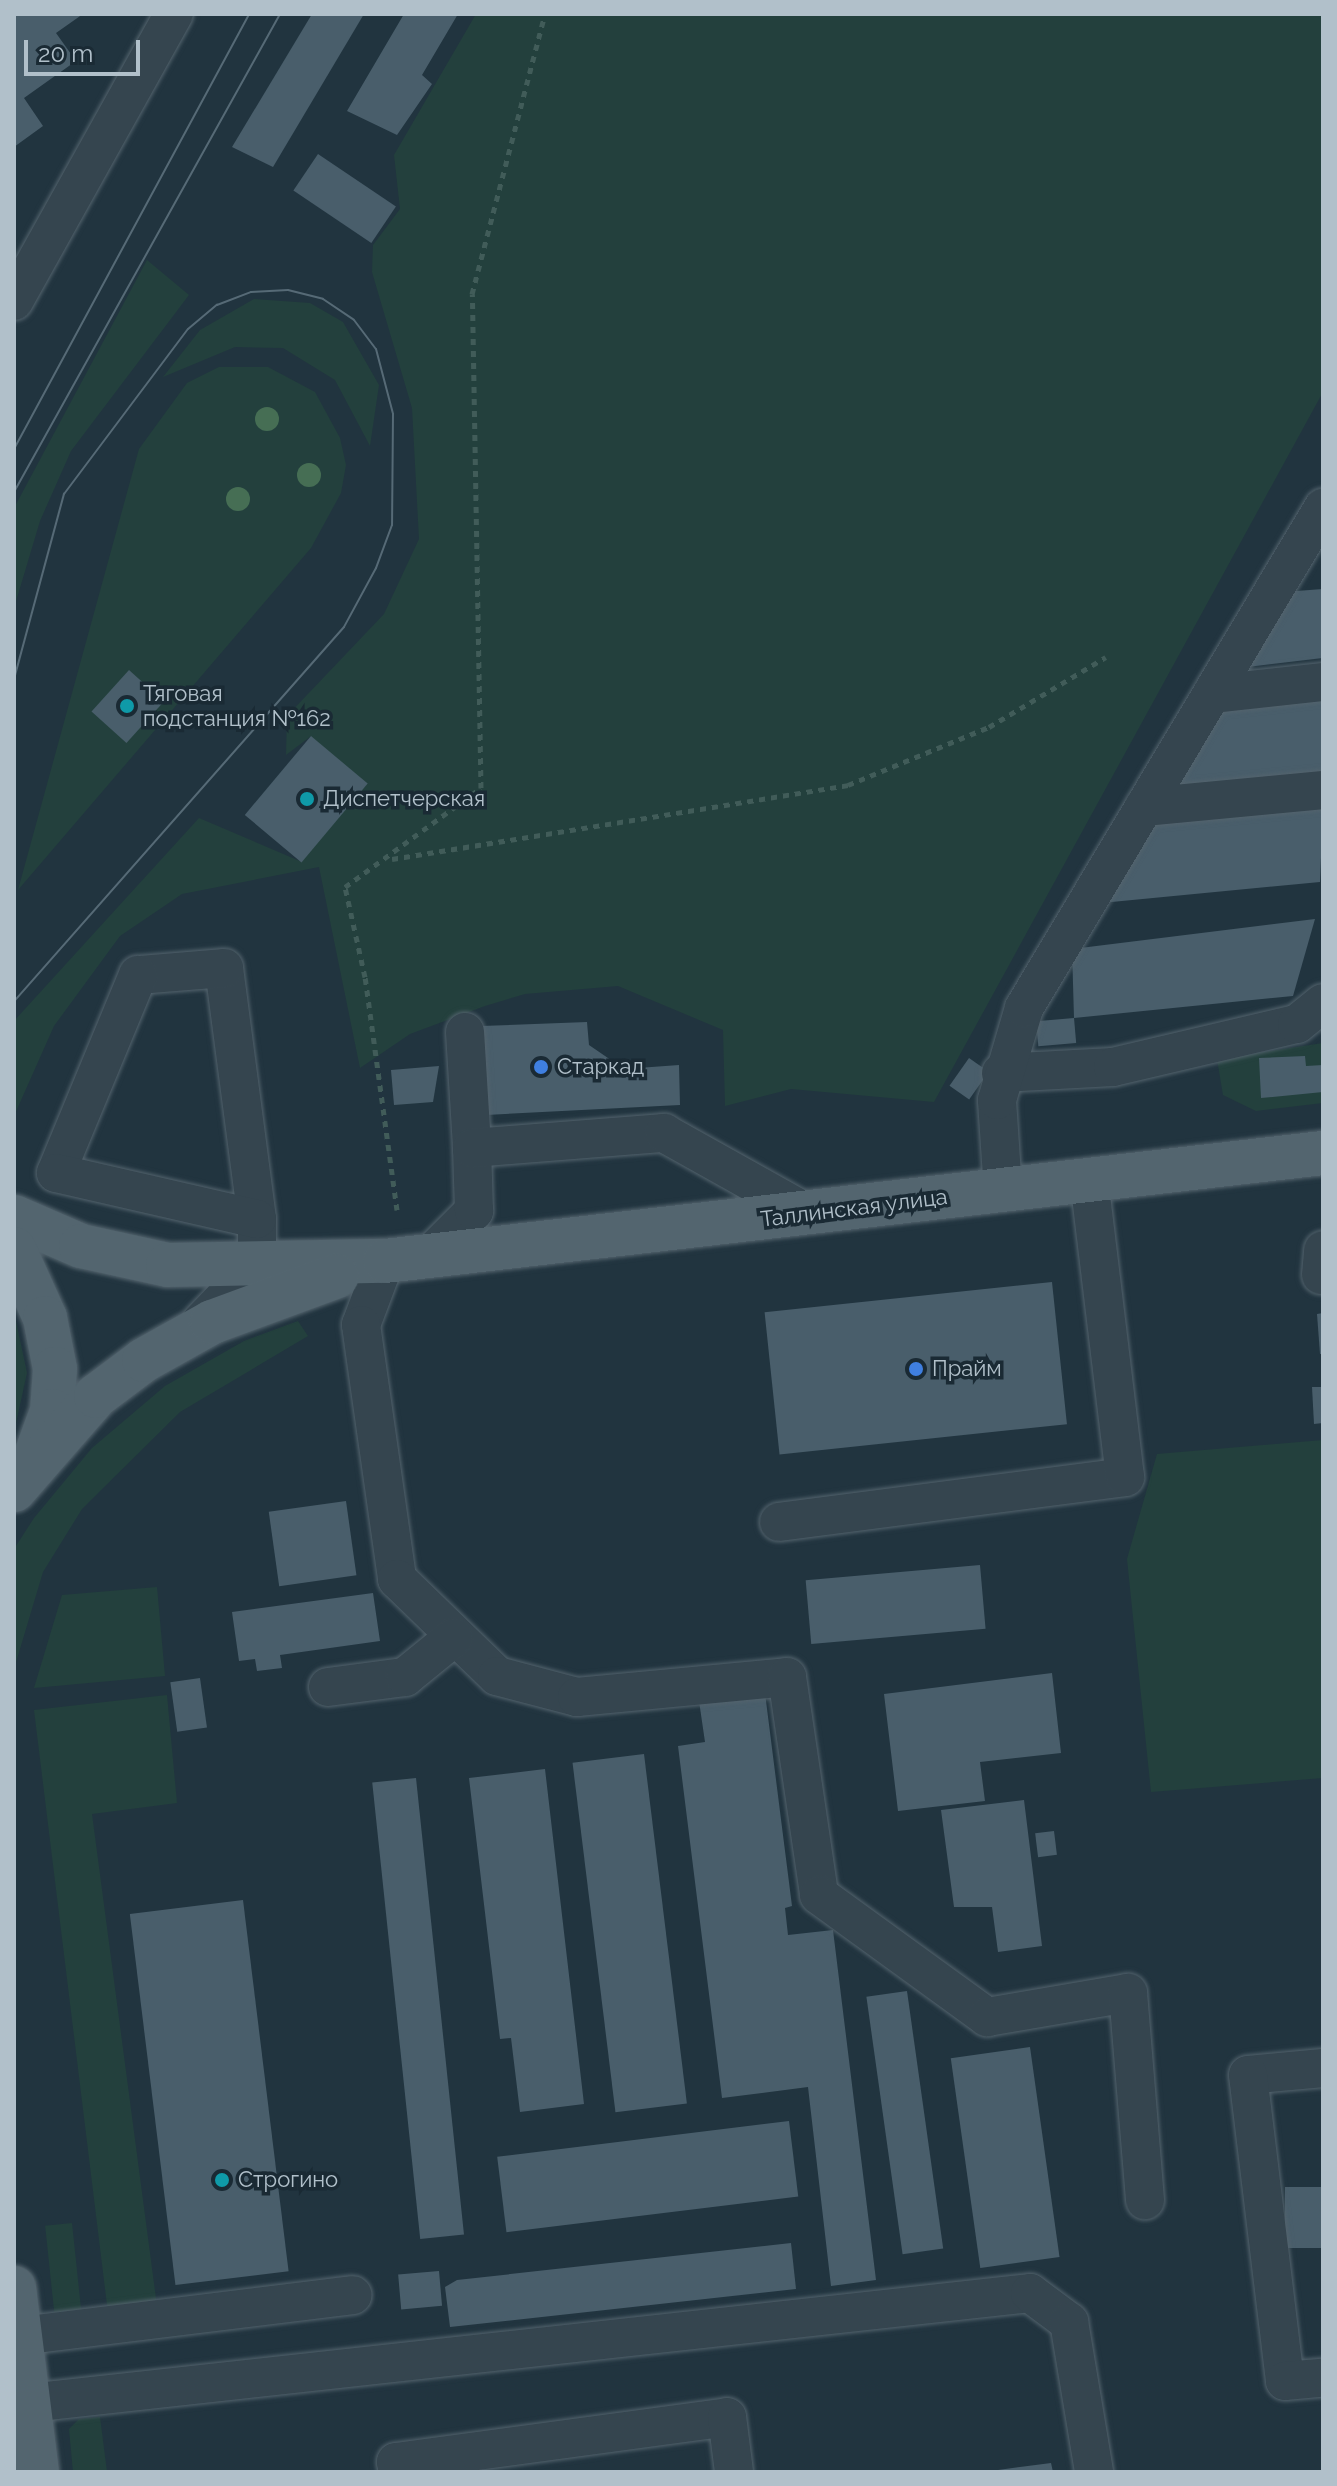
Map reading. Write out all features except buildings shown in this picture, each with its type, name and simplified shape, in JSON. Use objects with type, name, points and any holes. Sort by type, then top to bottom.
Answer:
[{"type":"main road","name":"Таллинская улица","points":[[14,1217],[135,1260],[257,1264],[385,1261],[1323,1153]]},
{"type":"main road","name":"Таллинская улица","points":[[14,1249],[42,1307],[55,1369],[52,1411],[23,1478]]},
{"type":"main road","name":"Таллинская улица","points":[[23,1478],[96,1396],[183,1336],[385,1261]]},
{"type":"main road","points":[[14,2288],[37,2472]]},
{"type":"street","points":[[14,301],[174,14]]},
{"type":"street","points":[[1003,1191],[1001,1073],[1024,1008],[1323,508]]},
{"type":"street","points":[[1283,575],[1323,571]]},
{"type":"street","points":[[1212,694],[1323,682]]},
{"type":"street","points":[[1144,807],[1323,790]]},
{"type":"street","points":[[183,1336],[233,1296],[257,1264],[257,1219],[224,968],[138,975],[56,1173],[257,1219]]},
{"type":"street","points":[[1001,1073],[1113,1067],[1297,1024],[1323,1003]]},
{"type":"street","points":[[429,1256],[474,1211],[465,1032]]},
{"type":"street","points":[[472,1148],[664,1133],[809,1214]]},
{"type":"street","points":[[779,1522],[1125,1477],[1089,1181]]},
{"type":"street","points":[[385,1261],[361,1325],[397,1579],[497,1676],[577,1697],[787,1677],[819,1895],[987,2017],[1128,1993],[1145,2200]]},
{"type":"street","points":[[328,1687],[405,1677],[454,1637]]},
{"type":"street","points":[[1323,2068],[1248,2075],[1285,2381],[1323,2378]]},
{"type":"street","points":[[29,2403],[1030,2293],[1069,2322],[1094,2472]]},
{"type":"street","points":[[20,2336],[352,2295]]},
{"type":"street","points":[[398,2472],[396,2462],[727,2417],[734,2472]]},
{"type":"path","points":[[397,1210],[365,977],[345,887],[392,859],[481,788],[472,294],[545,14]]},
{"type":"path","points":[[392,859],[848,785],[989,727],[1106,657]]},
{"type":"green space","points":[[476,14],[1323,14],[1323,392],[934,1102],[791,1089],[725,1106],[723,1030],[618,986],[525,994],[485,1006],[410,1034],[360,1068],[319,867],[182,894],[120,936],[54,1026],[14,1116],[14,1021],[199,818],[302,862],[311,736],[286,755],[287,716],[384,614],[419,539],[412,408],[372,272],[373,245],[400,209],[394,155]]},
{"type":"green space","points":[[147,260],[189,295],[71,451],[40,521],[14,608],[14,508]]},
{"type":"green space","points":[[254,299],[310,303],[343,322],[379,385],[370,446],[335,380],[283,348],[235,347],[163,377],[200,330]]},
{"type":"green space","points":[[219,367],[268,367],[315,392],[340,438],[346,465],[341,493],[311,548],[18,890],[139,449],[187,383]]},
{"type":"green space","points":[[1323,1043],[1323,1103],[1256,1111],[1223,1095],[1217,1059]]},
{"type":"green space","points":[[14,1312],[27,1373],[14,1432]]},
{"type":"green space","points":[[298,1321],[308,1336],[180,1412],[82,1509],[43,1572],[14,1669],[14,1549],[34,1518],[92,1448],[165,1386],[244,1341]]},
{"type":"green space","points":[[1323,1440],[1323,1778],[1151,1792],[1127,1559],[1157,1454]]},
{"type":"green space","points":[[157,1587],[165,1676],[34,1688],[62,1595]]},
{"type":"green space","points":[[167,1695],[177,1803],[92,1814],[157,2306],[108,2313],[34,1710]]},
{"type":"green space","points":[[72,2223],[81,2310],[54,2312],[45,2226]]},
{"type":"green space","points":[[100,2417],[107,2472],[73,2472],[69,2429],[79,2419]]},
{"type":"tram line","points":[[14,449],[249,14]]},
{"type":"tram line","points":[[14,492],[280,14]]},
{"type":"tram line","points":[[14,679],[64,494],[188,329],[217,305],[251,292],[288,290],[323,299],[354,320],[376,349],[393,414],[392,525],[376,568],[344,627],[14,1001]]},
{"type":"place","name":"Тяговая подстанция №162","points":[[127,706]]},
{"type":"place","name":"Диспетчерская","points":[[307,799]]},
{"type":"place","name":"Старкад","points":[[541,1067]]},
{"type":"place","name":"Прайм","points":[[916,1369]]},
{"type":"place","name":"Строгино","points":[[222,2180]]}]
